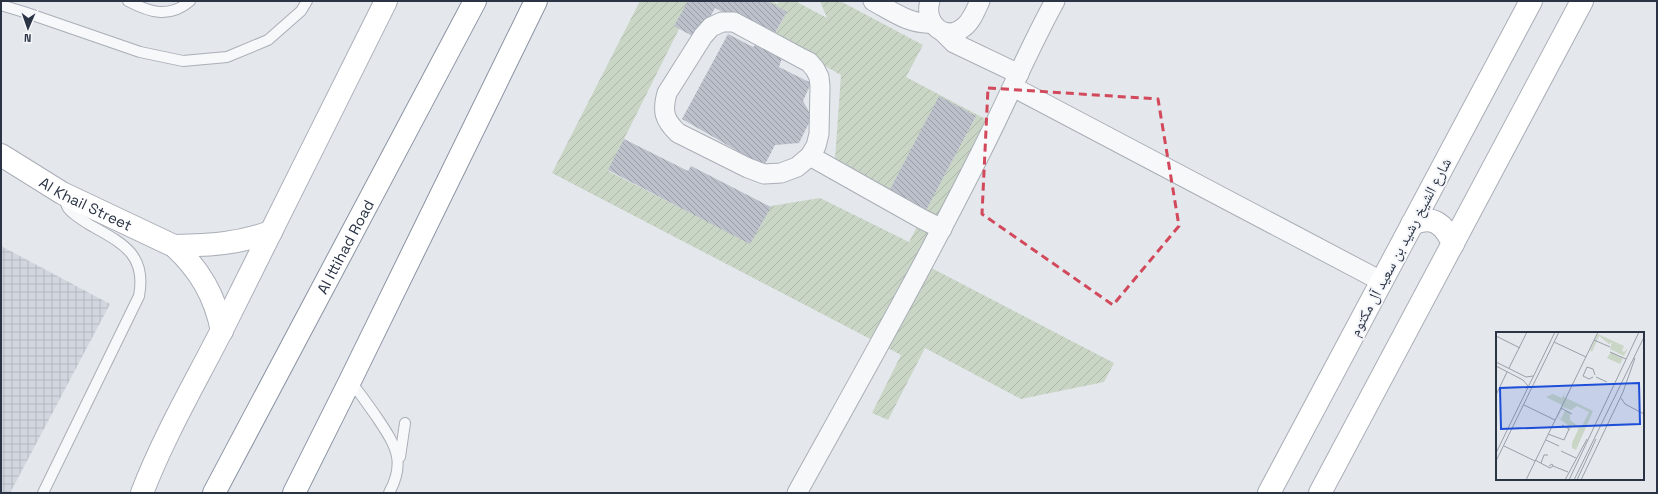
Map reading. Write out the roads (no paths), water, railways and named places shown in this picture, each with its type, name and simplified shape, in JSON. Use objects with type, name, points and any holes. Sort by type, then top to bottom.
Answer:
[{"type":"main road","points":[[142,493],[150,472],[188,393],[222,331],[386,1]]},
{"type":"main road","name":"Al Ittihad Road","points":[[214,493],[475,1]]},
{"type":"main road","points":[[294,493],[536,1]]},
{"type":"main road","name":"شارع الشيخ رشيد بن سعيد آل مكتوم","points":[[1269,493],[1531,1]]},
{"type":"main road","points":[[1320,493],[1582,1]]},
{"type":"main road","name":"Al Khail Street","points":[[1,155],[62,192],[174,246],[186,257],[206,284],[218,315],[222,331]]},
{"type":"main road","points":[[1412,224],[1421,220],[1432,220],[1442,225],[1449,234],[1453,244]]},
{"type":"main road","name":"Al Khail Street","points":[[174,246],[225,244],[272,232]]},
{"type":"street","points":[[873,1],[908,20],[938,27],[951,33],[965,27],[980,1]]},
{"type":"street","points":[[930,1],[928,16],[954,43],[1016,80],[1381,281]]},
{"type":"street","points":[[797,493],[942,229],[983,149],[1054,1]]},
{"type":"street","points":[[722,22],[734,22],[809,62],[815,69],[819,77],[820,86],[819,134],[816,146],[810,156],[797,167],[781,173],[764,174],[748,168],[678,133],[670,125],[665,115],[664,104],[667,94],[703,36],[711,27],[722,22]]},
{"type":"street","points":[[810,156],[942,229]]},
{"type":"lane","points":[[134,2],[146,10],[160,12],[173,10],[186,5],[190,1]]},
{"type":"lane","points":[[1,5],[140,52],[183,61],[227,57],[268,40],[301,11],[307,1]]},
{"type":"lane","points":[[43,493],[139,296],[141,284],[140,272],[136,260],[130,250],[76,215],[68,208],[62,192]]},
{"type":"lane","points":[[350,381],[392,440],[397,452],[399,465]]},
{"type":"lane","points":[[389,493],[397,477],[405,423]]}]
